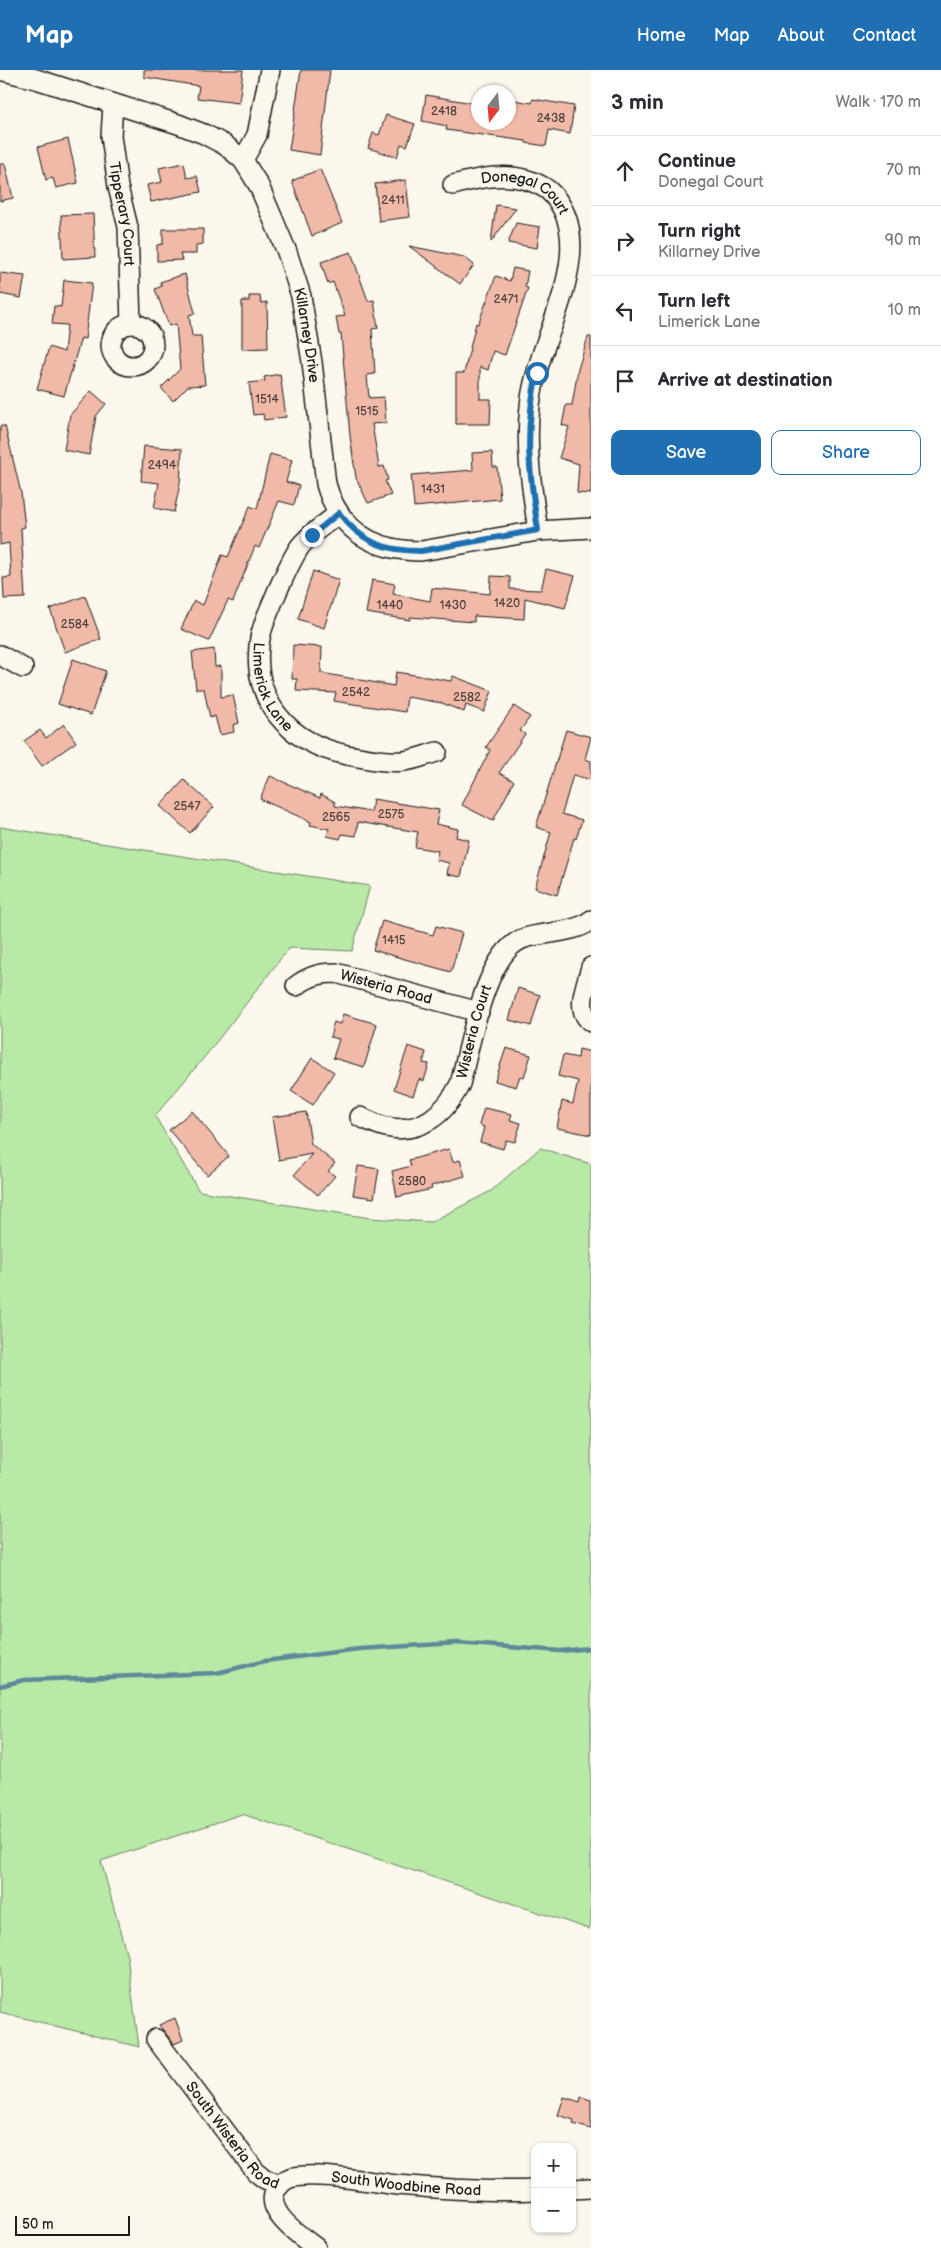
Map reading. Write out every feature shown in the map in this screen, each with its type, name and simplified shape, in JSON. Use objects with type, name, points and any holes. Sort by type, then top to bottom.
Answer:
[{"type":"street","name":"Killarney Drive","points":[[0,70],[36,79],[204,134],[225,145],[243,160],[259,186],[287,252],[301,296],[312,360],[326,482],[333,504],[352,530],[368,540],[386,547],[407,551],[421,551],[538,530],[591,528]]},
{"type":"street","points":[[243,160],[257,135],[270,70]]},
{"type":"street","name":"Tipperary Court","points":[[113,104],[111,136],[118,187],[128,227],[131,324]]},
{"type":"street","name":"Donegal Court","points":[[453,185],[502,176],[521,178],[539,184],[554,195],[566,210],[574,226],[577,246],[575,266],[546,344],[530,404],[528,467],[538,530]]},
{"type":"street","name":"Limerick Lane","points":[[339,513],[300,547],[287,568],[267,615],[260,639],[259,665],[262,684],[268,700],[290,730],[307,742],[332,752],[374,760],[404,761],[436,752]]},
{"type":"street","points":[[0,655],[23,668]]},
{"type":"street","name":"Wisteria Court","points":[[360,1117],[387,1127],[406,1128],[419,1126],[440,1114],[454,1096],[460,1084],[479,1012],[491,974],[500,957],[510,946],[522,938],[590,926]]},
{"type":"street","points":[[591,967],[582,1004],[584,1014],[591,1022]]},
{"type":"street","name":"Wisteria Road","points":[[296,986],[306,978],[321,973],[336,974],[479,1012]]},
{"type":"street","name":"South Wisteria Road","points":[[156,2039],[256,2172],[265,2179],[280,2185],[273,2198],[278,2214],[289,2227],[316,2248]]},
{"type":"street","name":"South Woodbine Road","points":[[280,2185],[290,2178],[311,2176],[454,2189],[531,2190]]},
{"type":"street","points":[[576,2189],[591,2188]]},
{"type":"green space","points":[[0,827],[370,886],[352,951],[289,948],[207,1054],[155,1116],[199,1191],[370,1218],[431,1222],[491,1191],[540,1148],[591,1164],[591,1921],[589,1929],[242,1814],[101,1861],[127,1956],[139,2047],[0,2012]]},
{"type":"building","points":[[144,70],[243,70],[239,103],[197,98],[199,86],[144,77]]},
{"type":"building","points":[[301,70],[330,70],[320,155],[289,150]]},
{"type":"building","points":[[426,95],[471,103],[471,130],[516,130],[516,100],[532,103],[533,99],[574,106],[570,134],[549,130],[546,146],[526,143],[526,141],[446,130],[447,126],[422,121]]},
{"type":"building","points":[[386,115],[415,124],[407,146],[401,144],[397,157],[368,148],[373,133],[379,135]]},
{"type":"building","points":[[68,139],[78,183],[56,188],[53,178],[46,180],[38,147]]},
{"type":"building","points":[[184,163],[187,178],[197,176],[201,192],[151,202],[147,185],[162,182],[159,168]]},
{"type":"building","points":[[0,164],[5,164],[13,198],[0,201]]},
{"type":"building","points":[[320,169],[342,223],[312,236],[292,181]]},
{"type":"building","points":[[406,180],[410,217],[379,221],[375,184]]},
{"type":"building","points":[[496,205],[516,208],[491,242]]},
{"type":"building","points":[[93,214],[95,257],[63,259],[61,215]]},
{"type":"building","points":[[516,223],[540,227],[537,248],[508,243]]},
{"type":"building","points":[[163,229],[203,229],[203,244],[196,245],[196,254],[180,254],[182,260],[157,261],[157,245],[163,244]]},
{"type":"building","points":[[409,246],[464,257],[474,265],[460,284]]},
{"type":"building","points":[[351,252],[368,301],[374,300],[378,328],[372,329],[375,374],[367,375],[369,398],[384,397],[386,423],[372,424],[379,467],[384,466],[388,480],[385,481],[391,495],[368,503],[356,478],[350,436],[341,334],[339,334],[336,317],[345,316],[333,282],[328,284],[321,262]]},
{"type":"building","points":[[513,268],[528,271],[525,287],[528,288],[505,355],[493,351],[488,370],[480,367],[480,399],[491,399],[490,424],[456,424],[456,373],[464,373],[476,323],[478,324],[496,276],[510,281]]},
{"type":"building","points":[[0,273],[25,276],[21,298],[0,294]]},
{"type":"building","points":[[185,274],[195,313],[189,315],[192,336],[201,336],[205,385],[188,386],[173,401],[161,388],[180,369],[176,324],[169,326],[155,289],[162,286],[160,282]]},
{"type":"building","points":[[64,280],[92,283],[85,339],[81,338],[64,396],[37,389],[49,347],[64,352],[67,325],[52,324],[54,306],[61,307]]},
{"type":"building","points":[[249,296],[260,296],[261,303],[267,302],[268,348],[242,349],[242,301],[249,301]]},
{"type":"building","points":[[588,337],[591,337],[591,494],[577,493],[579,464],[559,458],[569,427],[562,425],[566,405],[572,405],[578,369]]},
{"type":"building","points":[[280,374],[286,417],[264,420],[263,414],[253,415],[249,383],[265,381],[264,377]]},
{"type":"building","points":[[91,391],[106,404],[96,416],[89,455],[64,450],[70,415]]},
{"type":"building","points":[[0,426],[5,426],[21,493],[25,527],[21,528],[25,598],[4,599],[3,578],[11,577],[9,543],[0,545]]},
{"type":"building","points":[[144,446],[182,449],[180,484],[174,512],[154,508],[159,483],[141,481]]},
{"type":"building","points":[[492,452],[493,467],[497,467],[500,499],[414,507],[411,475],[473,470],[472,453]]},
{"type":"building","points":[[270,454],[292,460],[286,482],[299,485],[294,505],[279,501],[259,548],[255,546],[233,602],[228,600],[209,641],[181,629],[194,601],[203,605],[222,555],[228,557],[250,506],[257,509]]},
{"type":"building","points":[[546,569],[575,576],[565,608],[525,598],[524,619],[474,616],[474,622],[410,617],[410,620],[366,613],[372,580],[395,584],[393,594],[430,601],[432,588],[490,594],[491,576],[510,577],[510,589],[541,590]]},
{"type":"building","points":[[313,571],[339,580],[324,628],[298,619]]},
{"type":"building","points":[[85,596],[101,639],[65,652],[50,609]]},
{"type":"building","points":[[293,645],[322,647],[321,673],[394,686],[396,672],[451,681],[453,676],[492,691],[484,712],[466,705],[464,712],[442,703],[407,697],[405,712],[334,701],[336,693],[296,691],[297,679],[292,679]]},
{"type":"building","points":[[214,649],[215,667],[221,666],[221,697],[233,695],[239,723],[233,725],[234,732],[220,735],[215,716],[210,718],[204,689],[196,689],[192,652]]},
{"type":"building","points":[[73,659],[106,671],[91,715],[58,704]]},
{"type":"building","points":[[514,706],[530,717],[520,731],[525,734],[499,773],[514,781],[493,821],[462,805],[490,750],[486,747]]},
{"type":"building","points":[[64,724],[76,742],[42,766],[24,741],[40,730],[46,738]]},
{"type":"building","points":[[566,730],[591,737],[585,759],[591,761],[591,780],[573,775],[562,814],[582,820],[576,839],[574,838],[557,895],[535,888],[551,832],[536,827]]},
{"type":"building","points":[[270,776],[320,798],[321,794],[335,802],[335,806],[371,812],[373,799],[439,810],[436,824],[458,829],[456,837],[469,840],[461,877],[447,874],[449,863],[436,860],[438,851],[415,847],[418,832],[358,822],[356,836],[342,834],[340,839],[327,836],[329,829],[310,825],[311,822],[260,799]]},
{"type":"building","points":[[184,780],[214,807],[190,833],[160,806]]},
{"type":"building","points":[[382,921],[433,935],[436,926],[462,933],[451,972],[373,950]]},
{"type":"building","points":[[518,988],[540,995],[531,1026],[509,1020]]},
{"type":"building","points":[[343,1014],[377,1024],[364,1067],[333,1058],[339,1039],[330,1037],[334,1022],[340,1024]]},
{"type":"building","points":[[408,1046],[426,1052],[423,1063],[429,1064],[424,1081],[419,1079],[413,1096],[394,1089]]},
{"type":"building","points":[[506,1048],[531,1055],[524,1077],[520,1076],[516,1087],[495,1081]]},
{"type":"building","points":[[579,1049],[591,1052],[591,1135],[557,1128],[562,1101],[573,1104],[578,1081],[558,1076],[563,1055],[578,1058]]},
{"type":"building","points":[[312,1058],[334,1072],[313,1105],[291,1091]]},
{"type":"building","points":[[484,1108],[512,1114],[510,1120],[521,1123],[515,1142],[506,1140],[503,1149],[480,1142],[484,1127],[479,1125]]},
{"type":"building","points":[[192,1111],[229,1156],[207,1175],[169,1130]]},
{"type":"building","points":[[306,1112],[311,1144],[335,1163],[328,1171],[335,1176],[318,1195],[294,1175],[312,1154],[279,1160],[272,1117]]},
{"type":"building","points":[[449,1149],[453,1162],[460,1160],[465,1176],[431,1186],[432,1189],[397,1197],[392,1171],[411,1166],[409,1160]]},
{"type":"building","points":[[358,1166],[379,1169],[374,1198],[353,1195]]},
{"type":"building","points":[[175,2018],[183,2040],[174,2044],[159,2025]]},
{"type":"building","points":[[564,2097],[580,2102],[581,2097],[591,2100],[591,2129],[573,2124],[574,2120],[558,2115]]},
{"type":"waterway","points":[[0,1686],[24,1680],[217,1673],[265,1661],[359,1649],[457,1643],[560,1651],[591,1648]]},
{"type":"route","points":[[312,535],[339,513],[352,530],[368,540],[386,547],[407,551],[421,551],[538,530],[528,467],[530,404],[537,373]]}]
